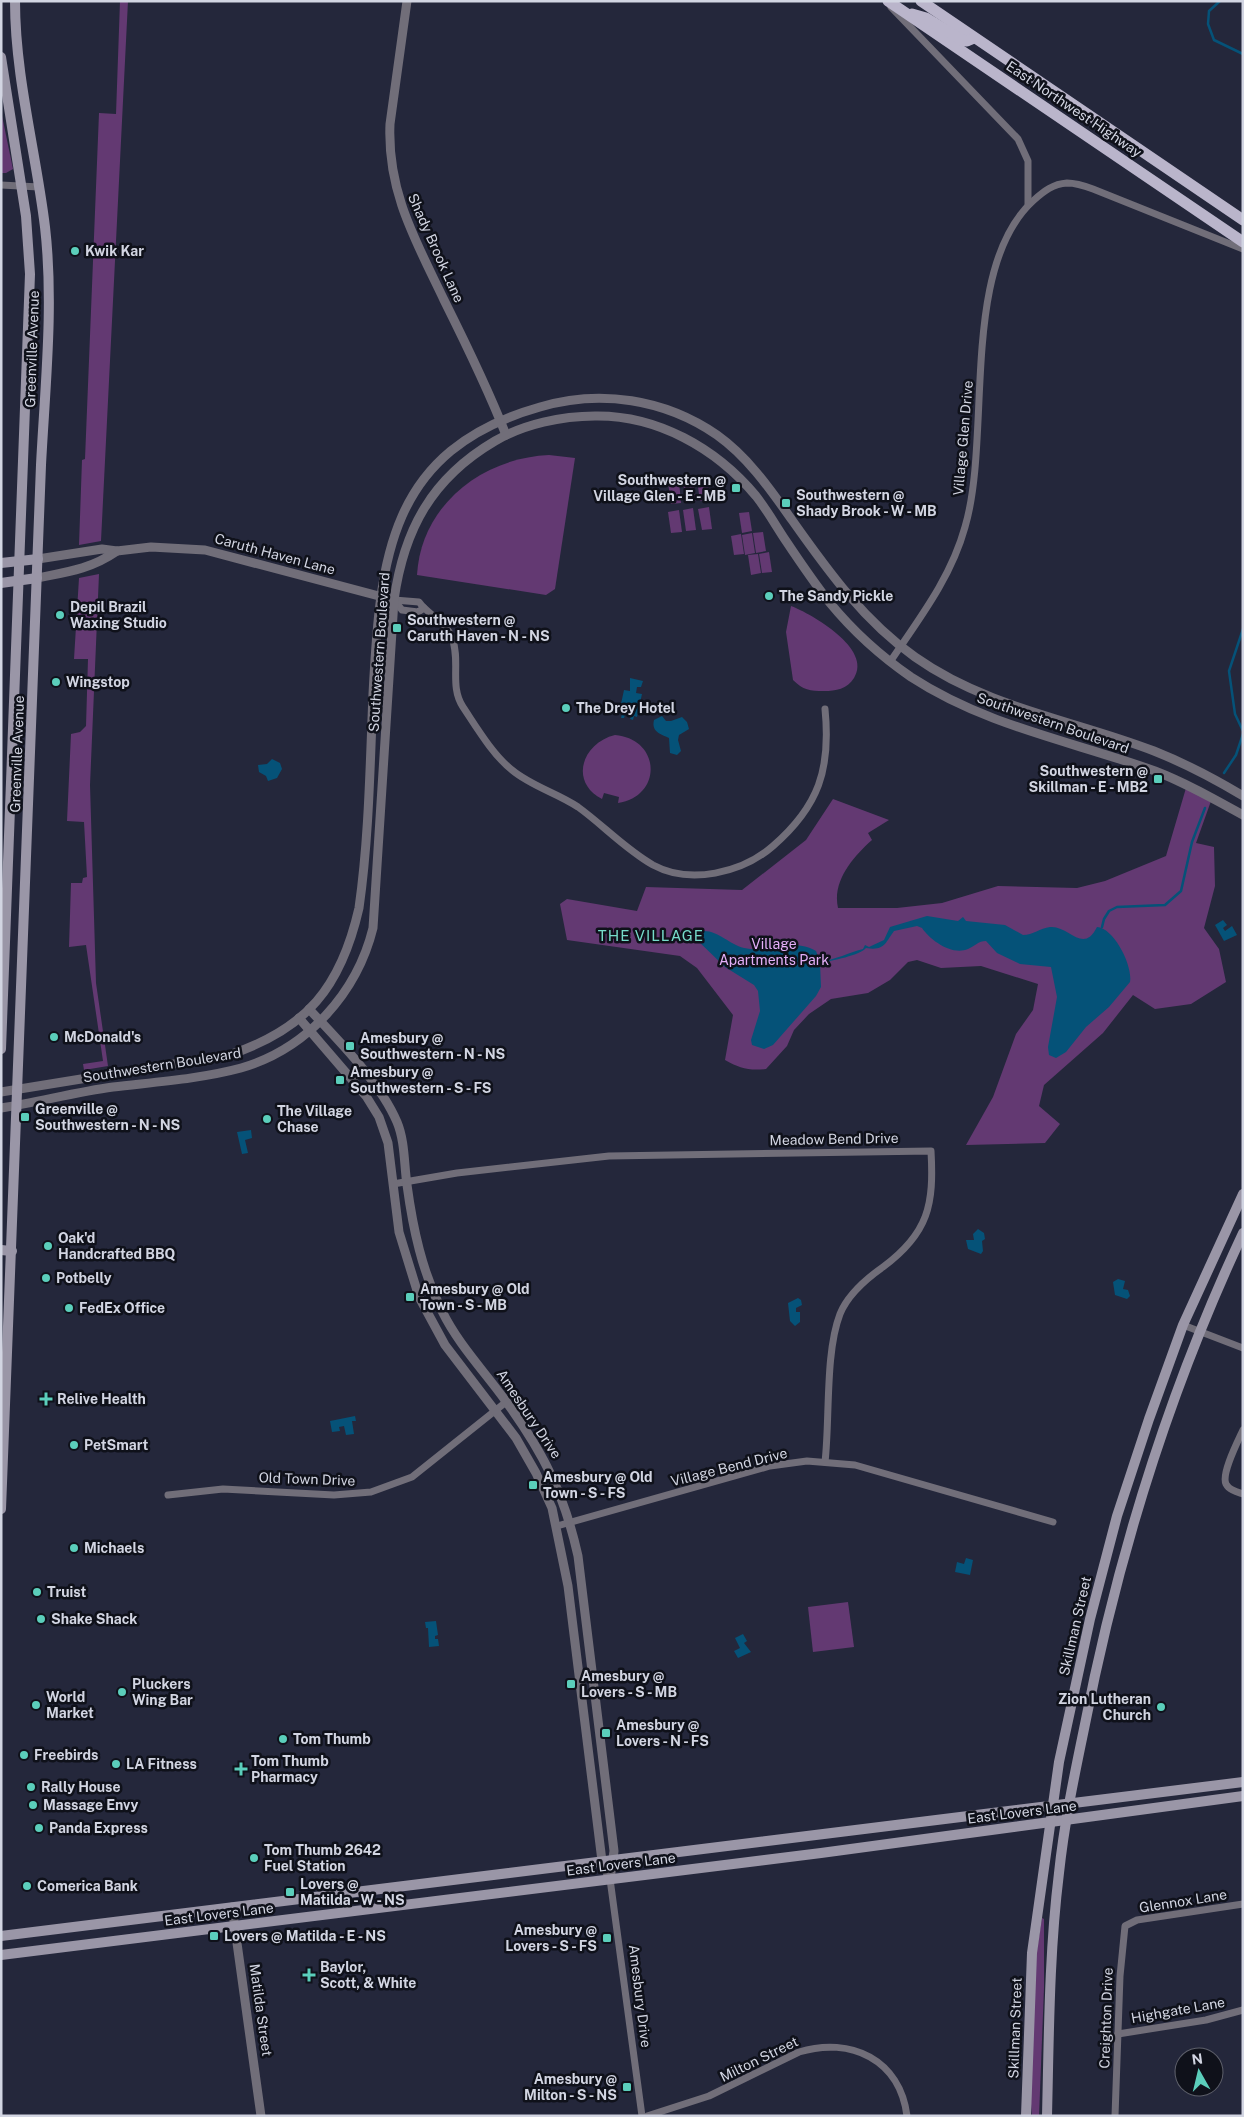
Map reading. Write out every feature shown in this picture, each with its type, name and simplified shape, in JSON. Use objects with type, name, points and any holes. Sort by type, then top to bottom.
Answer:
[{"type":"main road","name":"Greenville Avenue","points":[[1,1510],[6,1250],[18,1105],[48,306],[45,236],[39,186],[17,50],[15,1]]},
{"type":"main road","name":"East Northwest Highway","points":[[922,1],[1243,220]]},
{"type":"main road","name":"East Northwest Highway","points":[[888,2],[1243,242]]},
{"type":"main road","points":[[903,12],[926,18],[962,40],[967,41],[974,38]]},
{"type":"main road","name":"Greenville Avenue","points":[[1,56],[22,186],[30,274],[1,1049]]},
{"type":"main road","points":[[27,366],[46,366]]},
{"type":"main road","name":"Caruth Haven Lane","points":[[1,563],[38,559]]},
{"type":"main road","name":"Caruth Haven Lane","points":[[1,583],[37,578]]},
{"type":"main road","points":[[11,810],[29,810]]},
{"type":"main road","points":[[5,945],[24,946]]},
{"type":"main road","name":"Skillman Street","points":[[1026,2116],[1032,1954],[1050,1822],[1067,1722],[1111,1538],[1149,1419],[1183,1325],[1243,1194]]},
{"type":"main road","points":[[1047,2116],[1052,1953],[1058,1875],[1066,1820],[1097,1662],[1127,1543],[1164,1427],[1199,1331],[1243,1233]]},
{"type":"main road","points":[[1111,1538],[1127,1543]]},
{"type":"main road","name":"East Lovers Lane","points":[[1,1936],[1243,1782]]},
{"type":"main road","name":"East Lovers Lane","points":[[1,1955],[821,1853],[1243,1796]]},
{"type":"main road","points":[[819,1834],[821,1853]]},
{"type":"main road","points":[[419,1884],[422,1902]]},
{"type":"street","name":"Shady Brook Lane","points":[[406,1],[390,124],[389,144],[394,185],[409,227],[506,435]]},
{"type":"street","points":[[888,2],[892,9],[1018,138],[1028,161],[1028,205]]},
{"type":"street","name":"Village Glen Drive","points":[[890,662],[940,587],[957,552],[965,527],[972,491],[988,303],[998,262],[1018,216],[1028,205],[1052,186],[1068,183],[1081,185],[1243,248]]},
{"type":"street","points":[[1,185],[39,186]]},
{"type":"street","name":"Southwestern Boulevard","points":[[1,1092],[229,1055],[251,1048],[299,1018],[331,984],[341,966],[354,929],[362,889],[380,596],[401,516],[422,481],[476,432],[500,420],[549,404],[602,398],[655,404],[701,424],[735,449],[748,463],[779,500],[851,599],[900,646],[938,672],[997,700],[1124,741],[1182,764],[1243,796]]},
{"type":"street","name":"Southwestern Boulevard","points":[[1,1108],[242,1067],[276,1053],[310,1030],[340,998],[363,959],[373,928],[394,600],[402,559],[420,513],[460,465],[475,453],[506,435],[540,424],[563,419],[612,416],[652,423],[690,440],[732,472],[756,497],[833,607],[890,662],[947,698],[1001,722],[1176,779],[1243,815]]},
{"type":"street","name":"Caruth Haven Lane","points":[[38,559],[102,549],[117,551],[168,547],[221,553],[394,600],[420,602],[424,608],[448,629],[456,657],[457,696],[501,759],[522,778],[578,808],[635,854],[654,866],[670,871],[698,875],[722,873],[738,868],[754,860],[785,835],[810,805],[823,774],[827,747],[825,709]]},
{"type":"street","name":"Caruth Haven Lane","points":[[37,578],[76,571],[101,563],[117,551]]},
{"type":"street","name":"Caruth Haven Lane","points":[[394,600],[402,610],[418,612],[424,608]]},
{"type":"street","points":[[373,694],[389,696]]},
{"type":"street","points":[[1176,779],[1182,764]]},
{"type":"street","points":[[362,889],[376,891]]},
{"type":"street","name":"Amesbury Drive","points":[[308,1009],[368,1077],[391,1109],[401,1138],[415,1237],[436,1299],[456,1335],[506,1402],[549,1466],[570,1522],[578,1556],[595,1690],[614,1860],[610,1879]]},
{"type":"street","name":"Amesbury Drive","points":[[299,1018],[366,1096],[380,1117],[388,1143],[403,1250],[422,1304],[445,1345],[516,1438],[536,1472],[557,1526],[568,1586],[602,1861],[610,1879],[642,2116]]},
{"type":"street","points":[[54,1083],[57,1097]]},
{"type":"street","name":"Meadow Bend Drive","points":[[393,1184],[563,1159],[609,1156],[931,1150],[932,1180],[926,1218],[906,1246],[862,1284],[840,1314],[834,1338],[825,1462]]},
{"type":"street","points":[[422,1304],[436,1299]]},
{"type":"street","points":[[1183,1325],[1243,1348]]},
{"type":"street","name":"Old Town Drive","points":[[168,1495],[223,1489],[334,1495],[371,1492],[412,1477],[506,1402]]},
{"type":"street","points":[[1243,1430],[1225,1474],[1227,1486],[1243,1494]]},
{"type":"street","name":"Village Bend Drive","points":[[557,1526],[770,1466],[800,1462],[855,1465],[1053,1522]]},
{"type":"street","points":[[581,1692],[595,1690]]},
{"type":"street","name":"Glennox Lane","points":[[1128,1924],[1137,1920],[1243,1904]]},
{"type":"street","name":"Matilda Street","points":[[232,1908],[262,2116]]},
{"type":"street","name":"Creighton Drive","points":[[1115,2116],[1123,1931],[1128,1924]]},
{"type":"street","name":"Highgate Lane","points":[[1118,2034],[1206,2020],[1243,2010]]},
{"type":"street","name":"Milton Street","points":[[647,2116],[709,2096],[799,2052],[812,2048],[833,2046],[866,2055],[890,2071],[904,2095],[907,2116]]},
{"type":"green space","points":[[120,1],[128,1],[101,541],[79,545],[82,460],[85,459],[99,113],[116,114]]},
{"type":"green space","points":[[1,111],[13,169],[6,173],[1,173]]},
{"type":"green space","points":[[549,455],[575,458],[555,589],[546,595],[417,575],[421,550],[430,527],[443,507],[459,490],[479,476],[501,465],[524,458]]},
{"type":"green space","points":[[707,478],[710,500],[700,501],[697,480]]},
{"type":"green space","points":[[693,480],[696,501],[686,503],[683,481]]},
{"type":"green space","points":[[679,481],[681,503],[671,504],[668,482]]},
{"type":"green space","points":[[709,507],[712,529],[702,530],[698,509]]},
{"type":"green space","points":[[693,508],[696,530],[686,531],[683,510]]},
{"type":"green space","points":[[679,510],[682,532],[671,533],[668,512]]},
{"type":"green space","points":[[749,512],[752,531],[742,533],[739,513]]},
{"type":"green space","points":[[763,532],[766,551],[756,553],[753,533]]},
{"type":"green space","points":[[752,533],[755,553],[745,555],[742,535]]},
{"type":"green space","points":[[741,534],[744,554],[734,555],[731,536]]},
{"type":"green space","points":[[769,552],[772,572],[762,573],[759,554]]},
{"type":"green space","points":[[758,554],[761,573],[751,575],[748,555]]},
{"type":"green space","points":[[99,574],[90,785],[96,983],[108,1066],[84,1070],[83,1064],[103,1061],[86,945],[69,947],[71,883],[82,883],[83,878],[87,877],[84,822],[67,821],[71,734],[80,732],[86,726],[88,659],[74,659],[79,578]]},
{"type":"green space","points":[[791,606],[825,625],[838,634],[848,645],[855,656],[858,667],[854,678],[848,685],[837,690],[815,691],[804,688],[793,680],[786,632]]},
{"type":"green space","points":[[615,735],[630,739],[641,746],[648,756],[651,768],[649,779],[643,790],[633,798],[618,803],[619,797],[604,793],[602,799],[592,792],[585,783],[583,773],[588,754],[594,746],[604,739]]},
{"type":"green space","name":"Village Apartments Park","points":[[1186,788],[1211,801],[1196,843],[1214,847],[1215,886],[1204,928],[1219,949],[1226,982],[1191,1004],[1155,1009],[1133,995],[1103,1033],[1044,1085],[1039,1106],[1060,1124],[1045,1143],[966,1145],[993,1097],[1016,1034],[1033,1010],[1038,984],[981,966],[941,968],[917,960],[908,962],[890,980],[868,993],[831,999],[809,1014],[794,1030],[787,1046],[766,1069],[754,1070],[740,1067],[725,1060],[733,1015],[697,968],[680,956],[567,940],[560,904],[567,899],[637,911],[646,887],[742,890],[806,840],[833,799],[889,820],[868,833],[872,840],[846,870],[838,888],[838,908],[897,908],[942,903],[998,886],[1077,888],[1105,881],[1166,856]]},
{"type":"green space","points":[[848,1602],[854,1647],[813,1652],[808,1607]]},
{"type":"green space","points":[[1042,1918],[1044,1919],[1044,1988],[1039,2116],[1032,2116],[1029,2080],[1035,1962]]},
{"type":"water","points":[[630,678],[643,681],[641,687],[637,687],[636,693],[642,694],[637,717],[634,716],[633,720],[630,719],[631,716],[625,715],[624,718],[621,718],[622,714],[619,713],[624,690],[630,691]]},
{"type":"water","points":[[662,716],[666,721],[682,717],[687,722],[689,729],[679,735],[678,740],[681,751],[677,755],[670,753],[669,738],[655,730],[654,720]]},
{"type":"water","points":[[272,759],[280,763],[282,769],[277,778],[268,781],[266,776],[259,772],[258,765],[267,764]]},
{"type":"water","points":[[927,916],[958,921],[963,917],[966,921],[1005,925],[1023,935],[1050,927],[1057,928],[1081,939],[1086,939],[1092,935],[1097,927],[1110,934],[1121,949],[1128,967],[1130,982],[1109,1007],[1086,1027],[1066,1052],[1056,1058],[1049,1055],[1048,1047],[1057,997],[1051,967],[1020,964],[997,953],[986,941],[962,951],[949,949],[936,942],[922,928],[917,926],[894,931],[881,947],[866,948],[852,955],[820,963],[821,987],[816,996],[773,1045],[764,1049],[752,1045],[751,1040],[760,1011],[758,991],[754,985],[725,967],[694,937],[697,932],[710,932],[738,946],[754,949],[798,945],[816,951],[820,962],[863,949],[865,945],[869,947],[884,940],[890,927]]},
{"type":"water","points":[[1223,920],[1227,925],[1223,928],[1225,931],[1232,926],[1237,935],[1224,941],[1215,925]]},
{"type":"water","points":[[251,1130],[252,1138],[245,1140],[248,1153],[242,1154],[237,1132]]},
{"type":"water","points":[[978,1229],[984,1233],[985,1239],[982,1241],[983,1251],[981,1254],[968,1249],[966,1240],[974,1240],[973,1234]]},
{"type":"water","points":[[1118,1279],[1125,1281],[1123,1289],[1128,1290],[1130,1296],[1127,1299],[1115,1295],[1113,1282]]},
{"type":"water","points":[[798,1298],[801,1300],[802,1305],[796,1308],[796,1312],[800,1312],[800,1322],[795,1326],[790,1321],[788,1303]]},
{"type":"water","points":[[355,1416],[356,1421],[352,1421],[354,1434],[346,1435],[344,1426],[339,1427],[340,1431],[332,1432],[330,1421]]},
{"type":"water","points":[[966,1558],[973,1560],[970,1575],[955,1572],[957,1562],[964,1564]]},
{"type":"water","points":[[436,1621],[438,1635],[435,1636],[435,1639],[438,1639],[439,1646],[429,1647],[428,1628],[426,1628],[425,1622]]},
{"type":"water","points":[[743,1634],[747,1641],[744,1643],[751,1652],[738,1658],[734,1651],[740,1648],[735,1638]]},
{"type":"waterway","points":[[1220,1],[1209,11],[1208,24],[1214,40],[1243,54]]},
{"type":"waterway","points":[[1243,629],[1229,671],[1235,714],[1243,731]]},
{"type":"waterway","points":[[1224,773],[1236,755],[1243,734]]},
{"type":"waterway","points":[[1102,927],[1109,911],[1117,907],[1165,905],[1181,891],[1192,842],[1205,808]]},
{"type":"place","name":"Kwik Kar","points":[[75,251]]},
{"type":"place","name":"Southwestern @ Village Glen - E - MB","points":[[736,488]]},
{"type":"place","name":"Southwestern @ Shady Brook - W - MB","points":[[786,503]]},
{"type":"place","name":"The Sandy Pickle","points":[[769,596]]},
{"type":"place","name":"Depil Brazil Waxing Studio","points":[[60,615]]},
{"type":"place","name":"Southwestern @ Caruth Haven - N - NS","points":[[397,628]]},
{"type":"place","name":"Wingstop","points":[[56,682]]},
{"type":"place","name":"The Drey Hotel","points":[[566,708]]},
{"type":"place","name":"Southwestern @ Skillman - E - MB2","points":[[1158,779]]},
{"type":"place","name":"McDonald's","points":[[54,1037]]},
{"type":"place","name":"Amesbury @ Southwestern - N - NS","points":[[350,1046]]},
{"type":"place","name":"Amesbury @ Southwestern - S - FS","points":[[340,1080]]},
{"type":"place","name":"Greenville @ Southwestern - N - NS","points":[[25,1117]]},
{"type":"place","name":"The Village Chase","points":[[267,1119]]},
{"type":"place","name":"Oak'd Handcrafted BBQ","points":[[48,1246]]},
{"type":"place","name":"Potbelly","points":[[46,1278]]},
{"type":"place","name":"Amesbury @ Old Town - S - MB","points":[[410,1297]]},
{"type":"place","name":"FedEx Office","points":[[69,1308]]},
{"type":"place","name":"Relive Health","points":[[46,1399]]},
{"type":"place","name":"PetSmart","points":[[74,1445]]},
{"type":"place","name":"Amesbury @ Old Town - S - FS","points":[[533,1485]]},
{"type":"place","name":"Michaels","points":[[74,1548]]},
{"type":"place","name":"Truist","points":[[37,1592]]},
{"type":"place","name":"Shake Shack","points":[[41,1619]]},
{"type":"place","name":"Amesbury @ Lovers - S - MB","points":[[571,1684]]},
{"type":"place","name":"Pluckers Wing Bar","points":[[122,1692]]},
{"type":"place","name":"World Market","points":[[36,1705]]},
{"type":"place","name":"Zion Lutheran Church","points":[[1161,1707]]},
{"type":"place","name":"Amesbury @ Lovers - N - FS","points":[[606,1733]]},
{"type":"place","name":"Tom Thumb","points":[[283,1739]]},
{"type":"place","name":"Freebirds","points":[[24,1755]]},
{"type":"place","name":"LA Fitness","points":[[116,1764]]},
{"type":"place","name":"Tom Thumb Pharmacy","points":[[241,1769]]},
{"type":"place","name":"Rally House","points":[[31,1787]]},
{"type":"place","name":"Massage Envy","points":[[33,1805]]},
{"type":"place","name":"Panda Express","points":[[39,1828]]},
{"type":"place","name":"Tom Thumb 2642 Fuel Station","points":[[254,1858]]},
{"type":"place","name":"Comerica Bank","points":[[27,1886]]},
{"type":"place","name":"Lovers @ Matilda - W - NS","points":[[290,1892]]},
{"type":"place","name":"Lovers @ Matilda - E - NS","points":[[214,1936]]},
{"type":"place","name":"Amesbury @ Lovers - S - FS","points":[[607,1938]]},
{"type":"place","name":"Baylor, Scott, & White","points":[[309,1975]]},
{"type":"place","name":"Amesbury @ Milton - S - NS","points":[[627,2087]]},
{"type":"district","name":"THE VILLAGE","points":[[651,936]]}]
